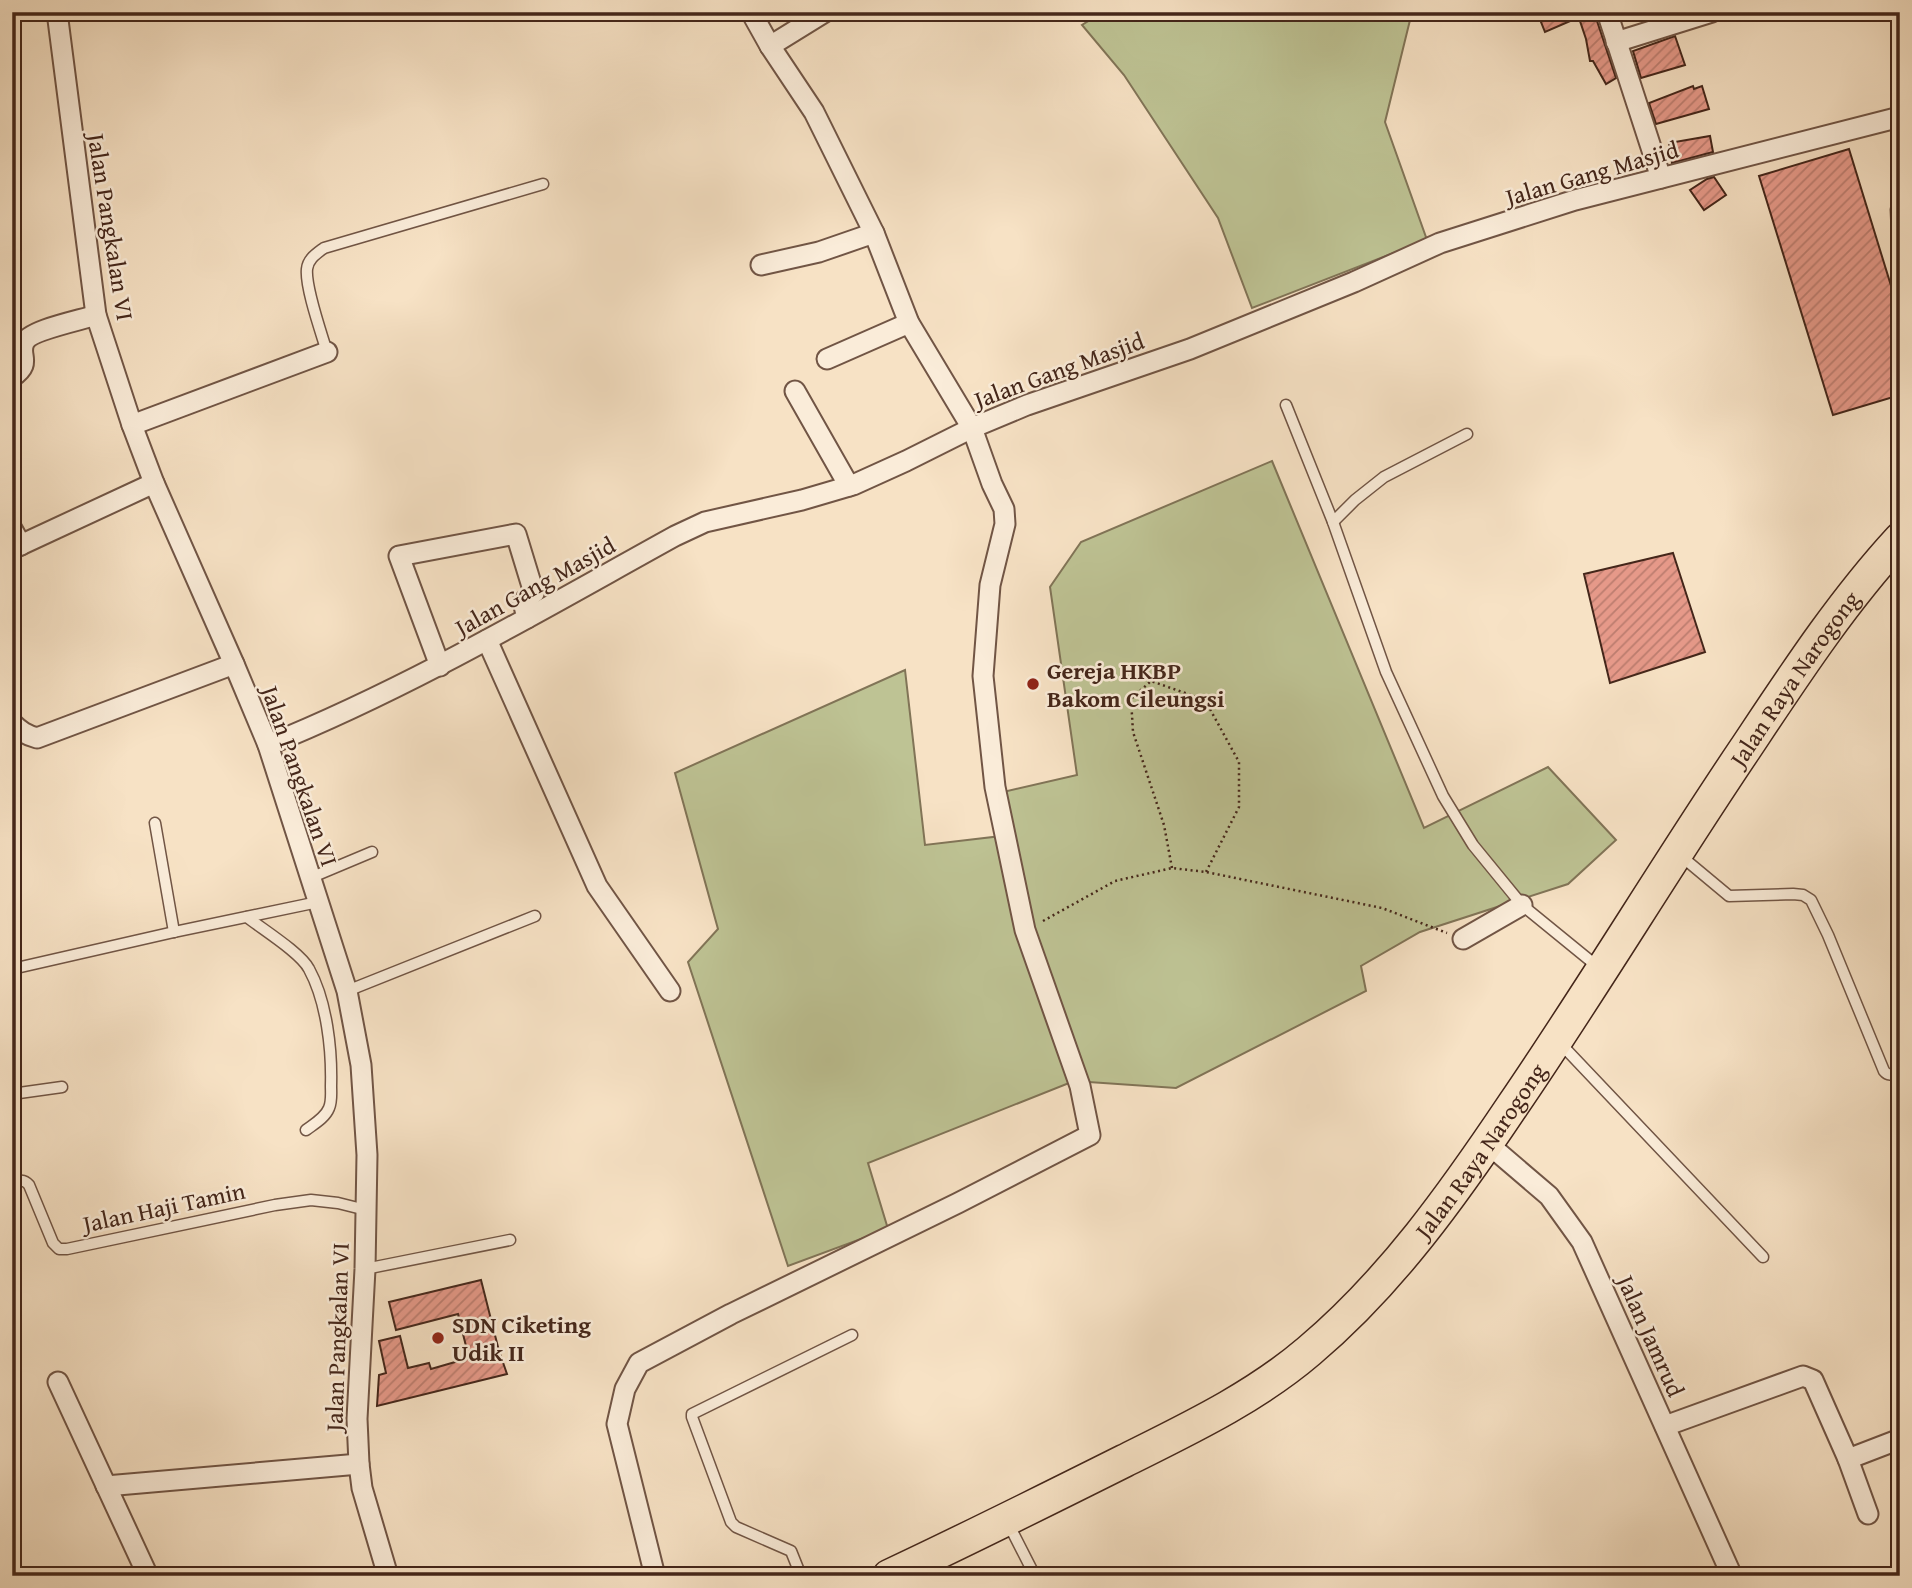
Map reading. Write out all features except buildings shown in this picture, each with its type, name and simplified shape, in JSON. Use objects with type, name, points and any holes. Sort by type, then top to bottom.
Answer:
[{"type":"main road","name":"Jalan Raya Narogong","points":[[889,1576],[1006,1521],[1208,1419],[1255,1391],[1307,1353],[1350,1314],[1402,1258],[1487,1143],[1558,1040],[1676,851],[1769,712],[1834,620],[1900,539]]},
{"type":"street","name":"Jalan Pangkalan VI","points":[[57,12],[96,315],[154,483],[268,745],[347,990],[361,1065],[367,1155],[365,1269],[357,1419],[359,1464],[362,1488],[388,1576]]},
{"type":"street","points":[[655,1576],[617,1424],[625,1390],[639,1363],[731,1314],[1090,1135],[1080,1086],[1025,930],[995,787],[983,676],[990,585],[1005,524],[1004,509],[972,428],[909,323],[874,233],[814,112],[751,12]]},
{"type":"street","points":[[770,46],[825,12]]},
{"type":"street","points":[[1607,12],[1661,178]]},
{"type":"street","points":[[1616,42],[1712,12]]},
{"type":"street","name":"Jalan Gang Masjid","points":[[268,745],[329,720],[440,666],[705,522],[802,500],[849,486],[1027,405],[1190,349],[1354,282],[1440,243],[1575,200],[1900,117]]},
{"type":"street","points":[[761,265],[819,252],[874,233]]},
{"type":"street","points":[[12,377],[23,366],[23,344],[26,339],[36,333],[96,315]]},
{"type":"street","points":[[827,359],[909,323]]},
{"type":"street","points":[[132,425],[327,352]]},
{"type":"street","points":[[795,391],[849,486]]},
{"type":"street","points":[[15,541],[154,483]]},
{"type":"street","points":[[440,666],[399,556],[516,534],[534,593],[523,602],[527,618]]},
{"type":"street","points":[[487,640],[597,886],[670,991]]},
{"type":"street","points":[[12,723],[19,731],[37,737],[234,664]]},
{"type":"street","points":[[1463,939],[1522,905]]},
{"type":"street","name":"Jalan Jamrud","points":[[1487,1143],[1549,1196],[1582,1242],[1732,1576]]},
{"type":"street","points":[[1665,1426],[1803,1376],[1809,1377],[1813,1380],[1848,1459],[1868,1514]]},
{"type":"street","points":[[58,1382],[148,1576]]},
{"type":"street","points":[[1848,1459],[1900,1439]]},
{"type":"street","points":[[106,1486],[359,1464]]},
{"type":"lane","points":[[327,352],[309,287],[307,268],[312,257],[324,248],[543,184]]},
{"type":"lane","points":[[1900,206],[1896,209],[1900,239]]},
{"type":"lane","points":[[1286,405],[1333,522],[1386,672],[1443,796],[1473,845],[1522,905],[1601,969]]},
{"type":"lane","points":[[1333,522],[1354,500],[1384,477],[1467,434]]},
{"type":"lane","points":[[155,823],[174,932]]},
{"type":"lane","points":[[1676,851],[1729,896],[1793,894],[1803,895],[1811,901],[1828,935],[1884,1071],[1887,1075],[1900,1072]]},
{"type":"lane","points":[[309,878],[372,852]]},
{"type":"lane","points":[[12,969],[318,902]]},
{"type":"lane","points":[[347,990],[535,916]]},
{"type":"lane","points":[[247,917],[301,959],[309,968],[321,1000],[332,1061],[330,1105],[323,1117],[306,1130]]},
{"type":"lane","points":[[1558,1040],[1763,1257]]},
{"type":"lane","points":[[12,1094],[62,1087]]},
{"type":"lane","name":"Jalan Haji Tamin","points":[[12,1183],[20,1180],[29,1185],[53,1243],[59,1249],[275,1205],[312,1200],[366,1210]]},
{"type":"lane","points":[[365,1269],[510,1240]]},
{"type":"lane","points":[[801,1576],[791,1551],[736,1527],[731,1522],[692,1414],[852,1335]]},
{"type":"lane","points":[[1006,1521],[1035,1576]]},
{"type":"path","points":[[1172,868],[1164,825],[1133,732],[1131,699],[1151,681],[1205,700],[1239,762],[1239,807],[1206,872]]},
{"type":"path","points":[[1025,930],[1115,881],[1172,868],[1206,872],[1382,908],[1463,939]]},
{"type":"green space","points":[[1103,12],[1410,12],[1385,122],[1427,240],[1252,308],[1218,218],[1124,75],[1082,25]]},
{"type":"green space","points":[[1272,461],[1424,828],[1548,767],[1616,840],[1568,884],[1420,932],[1361,966],[1366,991],[1176,1088],[1074,1081],[868,1163],[888,1229],[788,1266],[688,962],[718,929],[675,773],[905,670],[925,845],[1001,836],[1003,792],[1077,775],[1050,587],[1081,542]]},
{"type":"place","name":"Gereja HKBP Bakom Cileungsi","points":[[1033,684]]},
{"type":"place","name":"SDN Ciketing Udik II","points":[[438,1338]]}]
